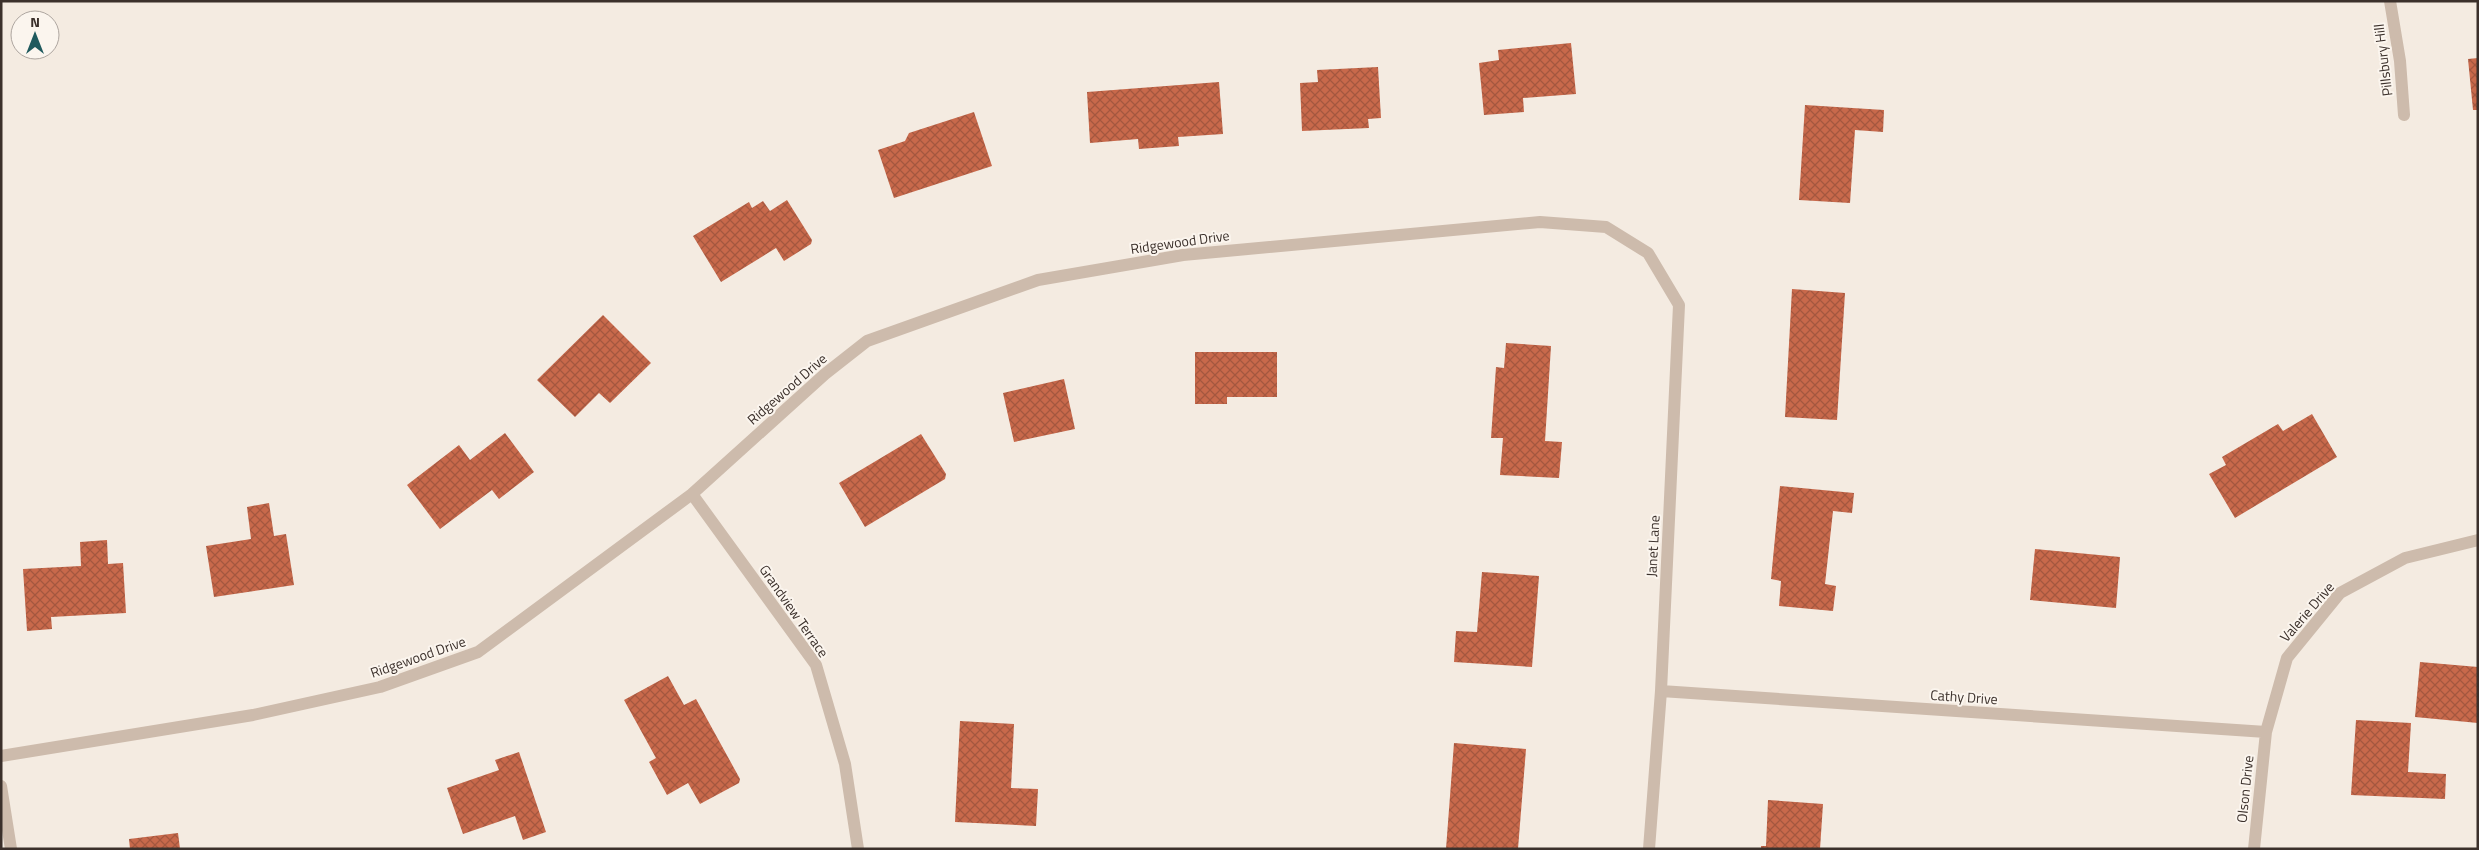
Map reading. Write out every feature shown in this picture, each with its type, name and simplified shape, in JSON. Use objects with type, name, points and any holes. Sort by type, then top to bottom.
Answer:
[{"type":"street","name":"Pillsbury Hill","points":[[2390,1],[2400,61],[2404,115]]},
{"type":"street","name":"Ridgewood Drive","points":[[1,756],[254,715],[380,687],[478,652],[692,494],[825,374],[867,341],[1038,280],[1183,255],[1540,222],[1606,227],[1648,254]]},
{"type":"street","name":"Janet Lane","points":[[1648,254],[1680,305],[1661,691],[1649,849]]},
{"type":"street","name":"Grandview Terrace","points":[[692,494],[816,665],[845,764],[858,849]]},
{"type":"street","name":"Valerie Drive","points":[[2266,732],[2287,658],[2340,592],[2405,558],[2478,540]]},
{"type":"street","name":"Cathy Drive","points":[[1661,691],[2266,732]]},
{"type":"street","name":"Olson Drive","points":[[2254,849],[2266,732]]},
{"type":"street","points":[[1,786],[12,849]]},
{"type":"building","points":[[1571,43],[1576,94],[1523,98],[1524,112],[1484,115],[1479,63],[1499,60],[1498,50]]},
{"type":"building","points":[[2478,58],[2478,110],[2473,110],[2468,59]]},
{"type":"building","points":[[1378,67],[1381,118],[1368,119],[1369,128],[1302,131],[1300,83],[1318,82],[1317,70]]},
{"type":"building","points":[[1219,82],[1223,134],[1178,137],[1179,146],[1139,149],[1138,139],[1090,143],[1087,92]]},
{"type":"building","points":[[1805,105],[1884,110],[1883,132],[1855,130],[1850,203],[1799,200]]},
{"type":"building","points":[[974,112],[992,166],[894,198],[878,150],[905,141],[909,133]]},
{"type":"building","points":[[787,200],[812,240],[811,244],[784,261],[776,248],[721,282],[693,236],[749,202],[752,208],[763,201],[770,211]]},
{"type":"building","points":[[1792,289],[1845,293],[1837,420],[1785,417]]},
{"type":"building","points":[[603,315],[651,363],[610,403],[599,393],[575,417],[537,380]]},
{"type":"building","points":[[1506,343],[1551,346],[1545,441],[1562,442],[1559,478],[1500,475],[1503,438],[1491,438],[1496,367],[1504,368]]},
{"type":"building","points":[[1195,352],[1277,352],[1277,397],[1227,397],[1227,404],[1195,404]]},
{"type":"building","points":[[1064,379],[1075,429],[1014,442],[1003,393]]},
{"type":"building","points":[[2312,414],[2337,457],[2235,518],[2209,474],[2226,465],[2222,457],[2278,424],[2283,431]]},
{"type":"building","points":[[505,433],[534,472],[499,499],[492,490],[440,529],[407,485],[459,445],[470,460]]},
{"type":"building","points":[[921,434],[946,474],[945,479],[865,527],[839,483]]},
{"type":"building","points":[[1780,486],[1854,493],[1852,513],[1833,511],[1825,584],[1836,586],[1833,611],[1779,606],[1781,581],[1771,579]]},
{"type":"building","points":[[269,503],[274,536],[286,534],[294,585],[214,597],[206,546],[251,539],[247,507]]},
{"type":"building","points":[[107,540],[108,564],[123,563],[126,613],[51,617],[52,629],[27,631],[23,569],[81,566],[80,542]]},
{"type":"building","points":[[2035,549],[2120,557],[2116,608],[2030,600]]},
{"type":"building","points":[[1482,572],[1539,576],[1532,667],[1454,662],[1456,631],[1477,632]]},
{"type":"building","points":[[2420,662],[2478,667],[2478,723],[2415,717]]},
{"type":"building","points":[[668,676],[684,705],[696,699],[740,779],[739,783],[700,804],[688,783],[667,795],[649,762],[656,758],[624,700]]},
{"type":"building","points":[[2356,720],[2411,723],[2408,772],[2446,774],[2445,799],[2351,795]]},
{"type":"building","points":[[960,721],[1014,724],[1011,788],[1038,789],[1036,826],[955,822]]},
{"type":"building","points":[[1454,743],[1526,749],[1518,849],[1446,849]]},
{"type":"building","points":[[519,752],[546,832],[523,840],[515,816],[463,834],[447,788],[499,770],[495,760]]},
{"type":"building","points":[[1768,800],[1823,804],[1820,849],[1761,849],[1761,846],[1766,846]]},
{"type":"building","points":[[178,833],[180,849],[130,849],[129,839]]}]
